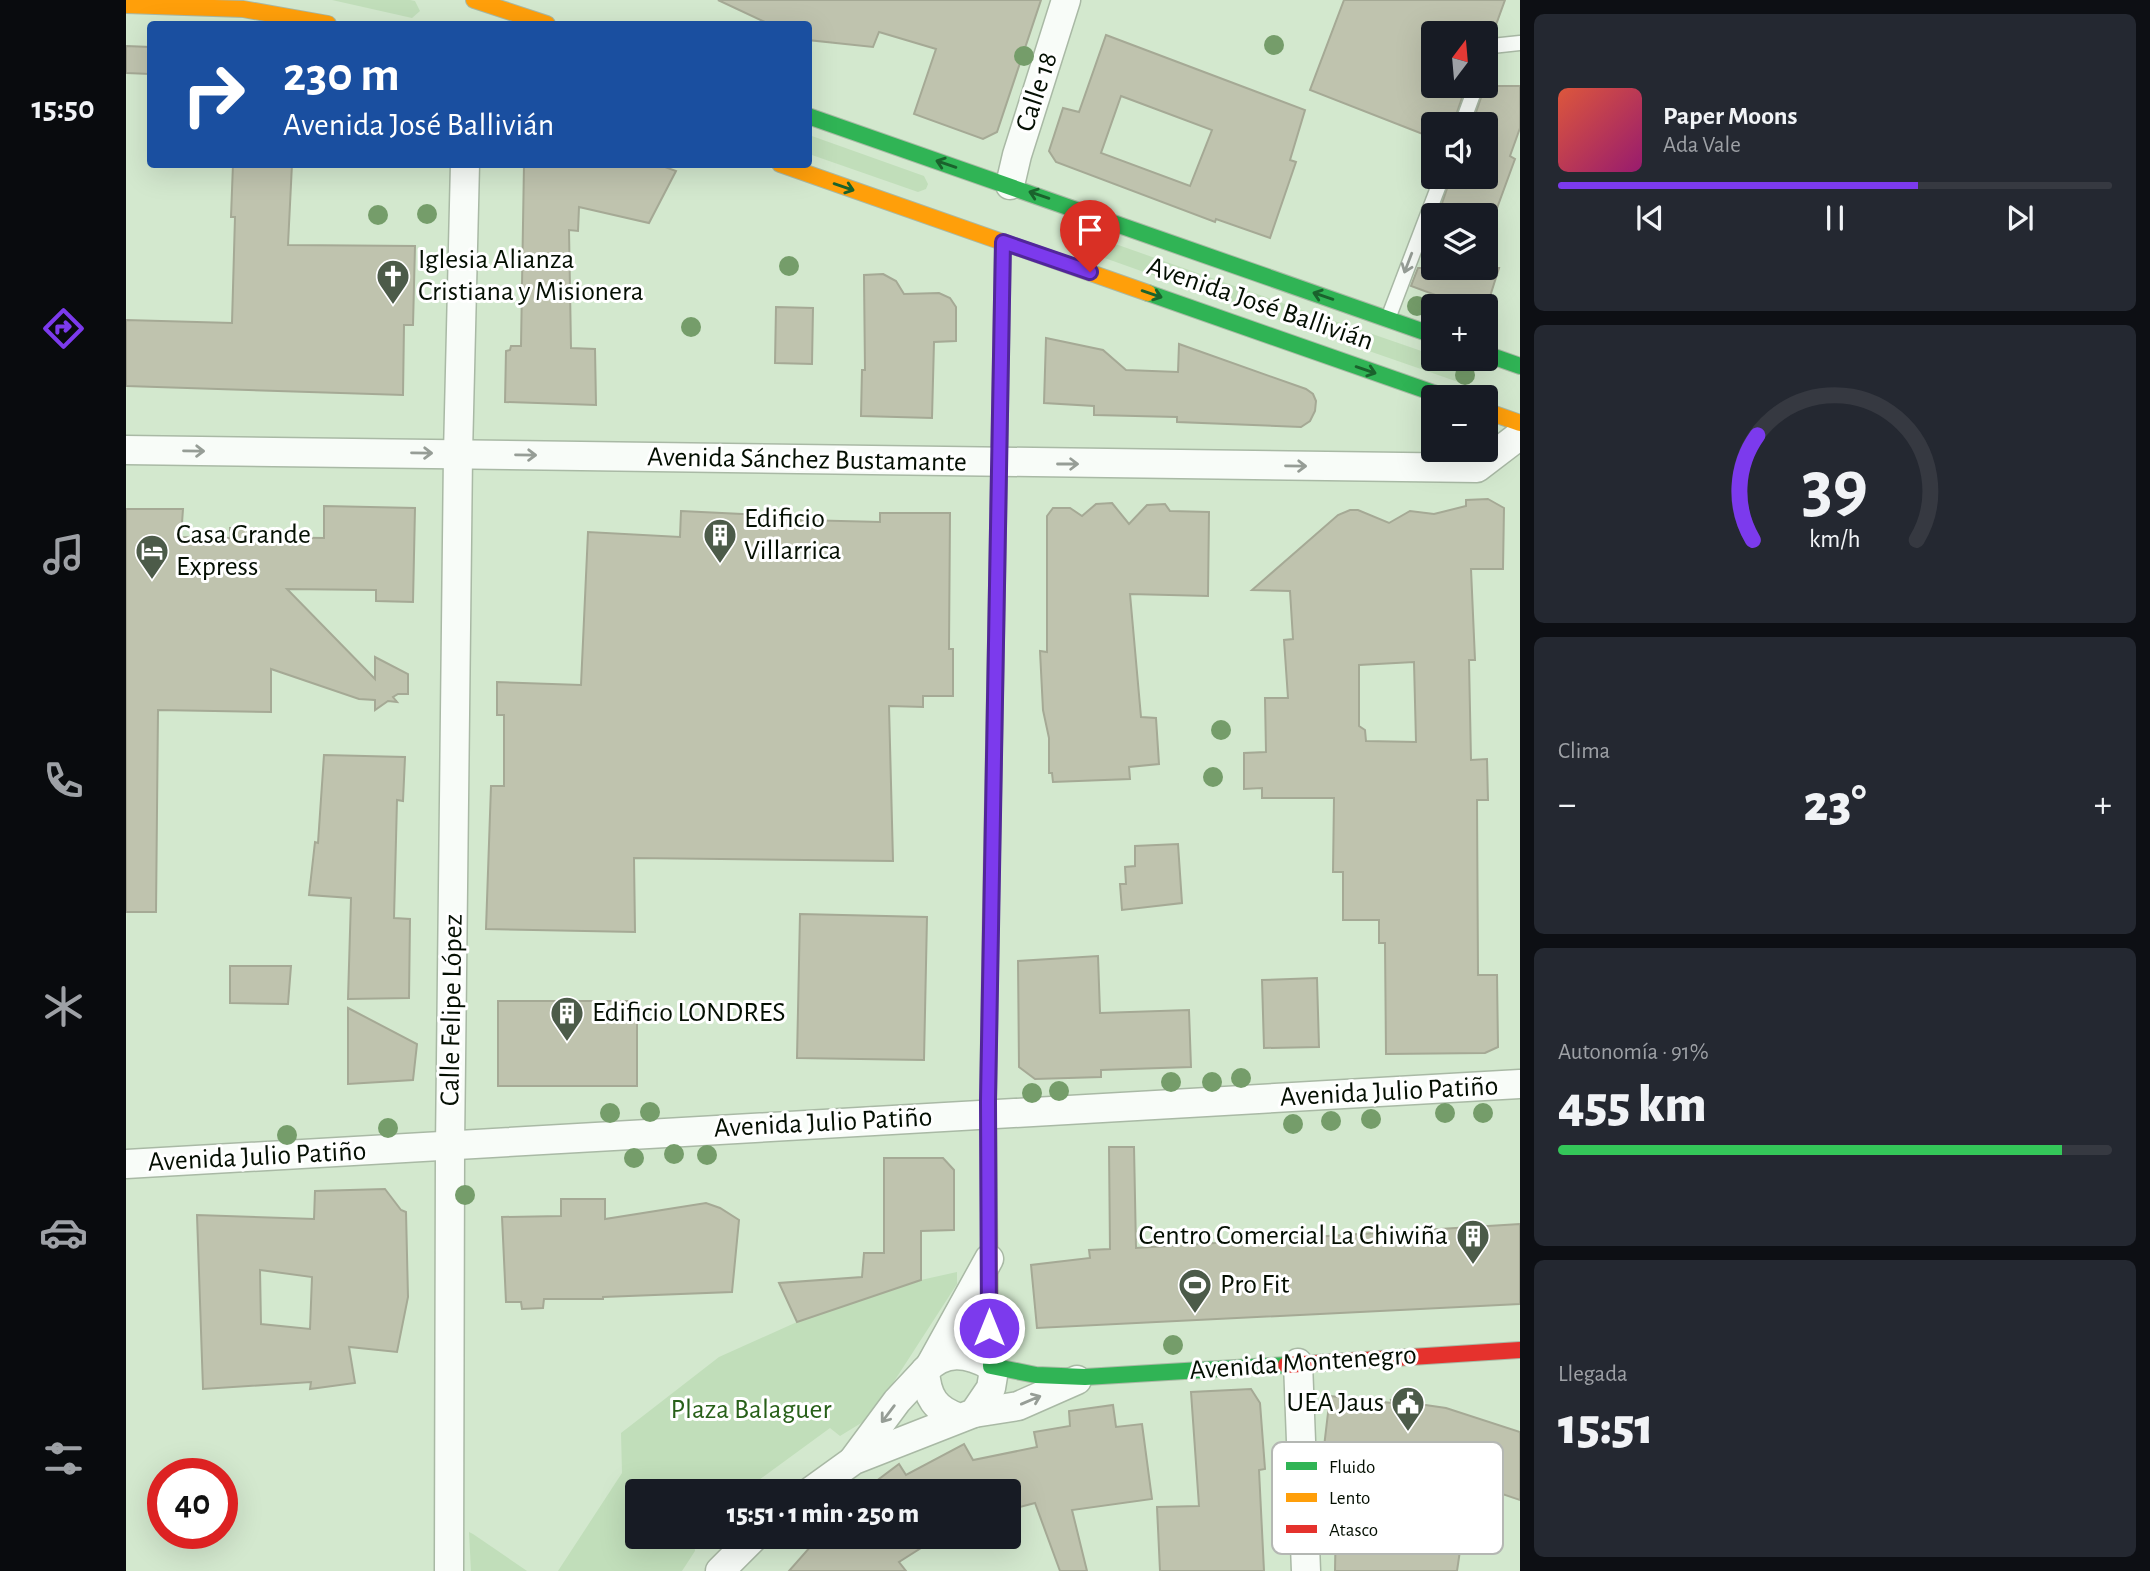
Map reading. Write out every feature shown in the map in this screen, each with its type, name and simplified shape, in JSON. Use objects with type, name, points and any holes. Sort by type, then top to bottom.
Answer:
[{"type":"main road","points":[[474,0],[538,21]]},
{"type":"main road","points":[[126,5],[243,9],[311,21]]},
{"type":"main road","name":"Avenida José Ballivián","points":[[812,118],[1009,197],[1421,331]]},
{"type":"main road","name":"Avenida José Ballivián","points":[[792,168],[1003,237],[1421,388]]},
{"type":"main road","points":[[991,1366],[988,1115],[1003,237]]},
{"type":"main road","points":[[1498,358],[1520,366]]},
{"type":"main road","points":[[1498,415],[1520,423]]},
{"type":"main road","name":"Avenida Montenegro","points":[[991,1366],[1035,1375],[1085,1377],[1520,1350]]},
{"type":"street","name":"Calle 18","points":[[1009,197],[1017,155],[1066,0]]},
{"type":"street","name":"Calle Felipe López","points":[[443,1570],[458,454],[465,168]]},
{"type":"street","name":"Avenida Sánchez Bustamante","points":[[126,450],[1477,468],[1520,435]]},
{"type":"street","name":"Avenida Julio Patiño","points":[[126,1164],[1520,1084]]},
{"type":"street","points":[[928,1368],[943,1357],[968,1355],[991,1366],[991,1388],[967,1416],[945,1413],[934,1405],[926,1386],[928,1368],[989,1259]]},
{"type":"street","points":[[1298,1363],[1301,1442]]},
{"type":"street","name":"Avenida Montenegro","points":[[854,1460],[897,1401],[928,1368]]},
{"type":"street","name":"Avenida Montenegro","points":[[828,1479],[854,1460],[967,1416],[1018,1406],[1085,1377]]},
{"type":"street","points":[[720,1571],[742,1549]]},
{"type":"lane","points":[[1498,45],[1520,43]]},
{"type":"lane","points":[[1388,320],[1437,189]]},
{"type":"green space","points":[[332,0],[410,0],[415,1],[420,11],[412,18]]},
{"type":"green space","points":[[812,136],[924,176],[928,184],[926,189],[918,192],[812,155]]},
{"type":"green space","points":[[1073,229],[1305,311],[1309,316],[1306,325],[1299,327],[1068,245],[1066,233]]},
{"type":"green space","points":[[1326,318],[1421,351],[1421,369],[1320,334],[1316,324]]},
{"type":"green space","points":[[1427,371],[1470,371],[1471,377],[1464,384]]},
{"type":"green space","name":"Plaza Balaguer","points":[[957,1272],[957,1284],[871,1417],[840,1436],[830,1428],[760,1479],[625,1479],[625,1549],[695,1549],[682,1571],[558,1571],[622,1473],[621,1433],[719,1357],[797,1322],[921,1280]]},
{"type":"green space","points":[[469,1532],[473,1534],[527,1571],[471,1571]]},
{"type":"building","points":[[718,0],[1041,0],[997,132],[983,139],[914,114],[936,49],[879,32],[873,47],[812,40],[812,21],[763,21]]},
{"type":"building","points":[[1344,0],[1505,0],[1497,21],[1421,21],[1421,98],[1462,98],[1457,112],[1421,112],[1421,133],[1310,90]]},
{"type":"building","points":[[1106,35],[1305,110],[1290,160],[1296,162],[1270,238],[1216,219],[1215,222],[1056,162],[1049,151],[1063,108],[1079,112]],"holes":[[[1121,96],[1212,130],[1190,186],[1101,153]]]},
{"type":"building","points":[[126,46],[147,47],[147,74],[126,73]]},
{"type":"building","points":[[1498,86],[1520,86],[1520,128],[1510,156],[1515,159],[1498,205],[1498,203],[1442,203],[1447,189],[1498,189],[1498,112],[1476,112],[1481,98],[1498,98]]},
{"type":"building","points":[[233,168],[292,168],[288,245],[415,246],[413,325],[404,325],[403,395],[126,386],[126,320],[232,323],[235,217],[231,217]]},
{"type":"building","points":[[524,168],[668,168],[676,171],[649,223],[579,207],[578,231],[569,230],[571,348],[595,349],[596,405],[505,402],[506,351],[510,350],[511,346],[521,346]]},
{"type":"building","points":[[1418,268],[1421,268],[1421,280],[1495,280],[1491,294],[1433,294],[1411,286]]},
{"type":"building","points":[[883,274],[896,281],[904,294],[939,293],[950,298],[956,307],[956,341],[934,342],[932,418],[861,416],[862,370],[865,370],[864,275]]},
{"type":"building","points":[[776,307],[813,308],[812,364],[775,363]]},
{"type":"building","points":[[1046,338],[1103,350],[1126,370],[1178,372],[1179,344],[1306,389],[1313,394],[1316,401],[1315,411],[1310,421],[1301,427],[1177,422],[1177,417],[1094,415],[1094,406],[1044,403]]},
{"type":"building","points":[[1488,499],[1504,508],[1503,569],[1471,569],[1475,660],[1469,660],[1471,760],[1487,759],[1488,800],[1477,800],[1478,975],[1497,975],[1498,1047],[1485,1053],[1386,1054],[1385,943],[1379,943],[1379,920],[1343,920],[1343,872],[1333,872],[1334,798],[1262,798],[1262,788],[1244,789],[1244,753],[1266,752],[1265,698],[1288,698],[1284,640],[1293,639],[1290,591],[1252,590],[1338,515],[1358,510],[1389,523],[1410,511],[1434,514],[1466,506],[1466,500]],"holes":[[[1414,662],[1416,742],[1366,741],[1365,730],[1359,726],[1359,665]]]},
{"type":"building","points":[[1112,503],[1129,524],[1147,505],[1165,504],[1170,511],[1209,512],[1208,596],[1130,594],[1141,717],[1156,718],[1159,764],[1129,767],[1130,779],[1053,782],[1052,773],[1049,773],[1049,738],[1043,710],[1040,651],[1047,652],[1047,516],[1053,508],[1070,508],[1082,516],[1096,504]]},
{"type":"building","points":[[324,506],[415,508],[413,602],[376,601],[376,590],[287,589],[375,679],[375,657],[408,674],[408,694],[398,694],[393,697],[397,702],[388,701],[375,710],[375,700],[359,699],[271,669],[271,712],[158,710],[156,912],[126,912],[126,509],[183,509],[181,537],[230,538],[230,528],[254,528],[254,537],[324,538]]},
{"type":"building","points":[[681,511],[762,515],[762,519],[880,522],[880,513],[950,513],[949,649],[953,649],[953,696],[923,696],[923,707],[889,706],[893,861],[634,858],[635,932],[486,929],[491,786],[504,786],[504,715],[497,715],[497,682],[581,685],[588,532],[680,537]]},
{"type":"building","points":[[324,755],[405,757],[403,801],[397,800],[394,918],[410,919],[409,998],[348,999],[351,898],[309,895],[315,842],[318,843]]},
{"type":"building","points":[[1178,844],[1182,903],[1122,910],[1120,884],[1126,884],[1125,867],[1135,866],[1135,846]]},
{"type":"building","points":[[800,914],[927,917],[924,1060],[797,1058]]},
{"type":"building","points":[[1098,956],[1100,1013],[1189,1010],[1191,1067],[1101,1070],[1101,1077],[1035,1079],[1019,1067],[1018,961]]},
{"type":"building","points":[[230,966],[291,966],[288,1004],[230,1003]]},
{"type":"building","points":[[1317,978],[1319,1047],[1264,1048],[1262,980]]},
{"type":"building","name":"Edificio LONDRES","points":[[498,1001],[637,1001],[637,1086],[498,1086]]},
{"type":"building","points":[[348,1008],[417,1044],[413,1080],[348,1084]]},
{"type":"building","points":[[1109,1147],[1134,1147],[1136,1248],[1520,1224],[1520,1304],[1037,1328],[1031,1265],[1090,1258],[1089,1250],[1110,1249]]},
{"type":"building","points":[[884,1158],[943,1158],[954,1170],[954,1230],[921,1231],[921,1280],[797,1322],[779,1283],[862,1277],[864,1253],[884,1253]]},
{"type":"building","points":[[385,1189],[401,1210],[406,1212],[408,1297],[397,1352],[349,1347],[355,1383],[310,1389],[311,1382],[203,1389],[197,1215],[314,1219],[315,1191]],"holes":[[[260,1270],[312,1277],[310,1329],[261,1324]]]},
{"type":"building","points":[[561,1199],[605,1199],[605,1219],[706,1203],[720,1208],[739,1220],[732,1292],[603,1299],[544,1299],[543,1308],[522,1309],[521,1302],[506,1302],[502,1217],[561,1216]]},
{"type":"building","points":[[1251,1389],[1260,1403],[1265,1469],[1259,1470],[1264,1571],[1160,1571],[1157,1507],[1199,1506],[1191,1392]]},
{"type":"building","points":[[1330,1396],[1392,1403],[1391,1400],[1446,1408],[1520,1432],[1520,1500],[1503,1494],[1503,1442],[1325,1442]]},
{"type":"building","points":[[1113,1405],[1116,1427],[1142,1424],[1152,1499],[1072,1510],[1087,1571],[1060,1571],[1035,1503],[1021,1507],[1021,1479],[879,1479],[899,1464],[906,1475],[964,1444],[973,1460],[1037,1447],[1034,1432],[1070,1426],[1069,1411]]},
{"type":"building","points":[[808,1549],[920,1549],[899,1562],[906,1571],[789,1571]]},
{"type":"building","points":[[1335,1554],[1460,1554],[1457,1571],[1335,1571]]},
{"type":"traffic: fast","points":[[812,117],[1421,331]]},
{"type":"traffic: fast","points":[[997,586],[1003,242]]},
{"type":"traffic: fast","points":[[1148,293],[1421,389]]},
{"type":"traffic: fast","points":[[1498,358],[1520,366]]},
{"type":"traffic: fast","points":[[990,1322],[991,1366],[1036,1375],[1085,1377],[1286,1365]]},
{"type":"traffic: slow","points":[[474,0],[538,21]]},
{"type":"traffic: slow","points":[[126,5],[243,9],[311,21]]},
{"type":"traffic: slow","points":[[791,168],[1148,293]]},
{"type":"traffic: slow","points":[[1498,415],[1520,423]]},
{"type":"traffic: slow","points":[[990,1322],[988,1102],[991,907]]},
{"type":"traffic: jam","points":[[991,907],[997,586]]},
{"type":"traffic: jam","points":[[1286,1365],[1520,1350]]},
{"type":"place","name":"Iglesia Alianza Cristiana y Misionera","points":[[393,306]]},
{"type":"place","name":"Edificio Villarrica","points":[[720,565]]},
{"type":"place","name":"Casa Grande Express","points":[[152,581]]},
{"type":"place","name":"Edificio LONDRES","points":[[567,1043]]},
{"type":"place","name":"Centro Comercial La Chiwiña","points":[[1473,1266]]},
{"type":"place","name":"Pro Fit","points":[[1195,1315]]},
{"type":"place","name":"UEA Jaus","points":[[1408,1433]]},
{"type":"route","points":[[989,1328],[988,1101],[1003,242],[1090,272]]}]
